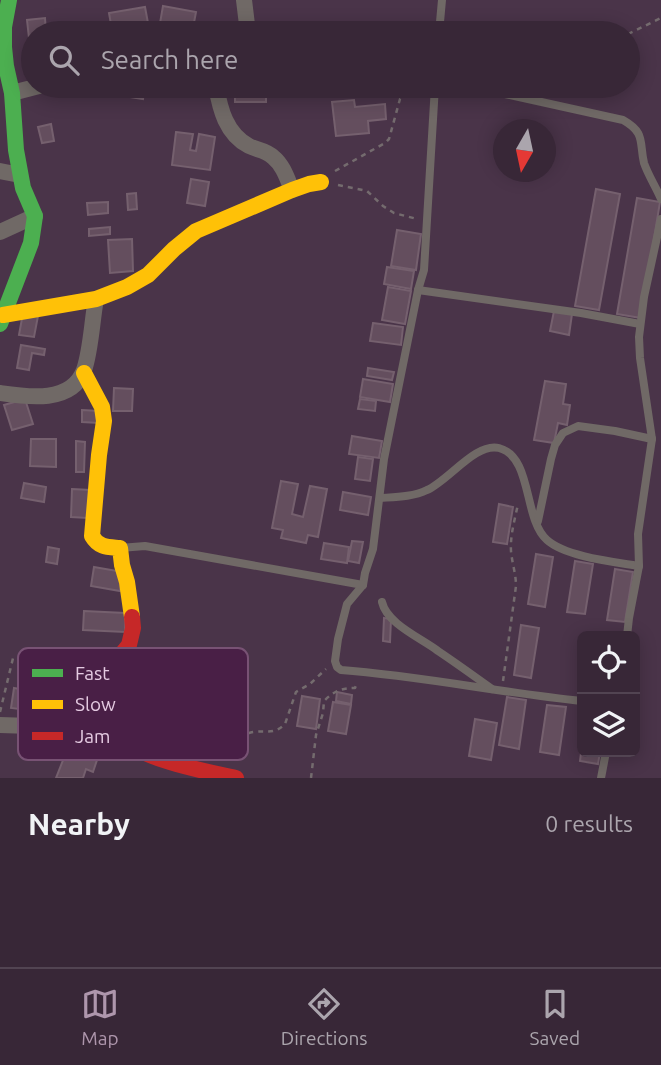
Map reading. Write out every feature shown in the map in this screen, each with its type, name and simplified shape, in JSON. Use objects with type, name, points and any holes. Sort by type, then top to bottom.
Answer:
[{"type":"street","points":[[1,320],[28,253],[34,233],[35,216],[20,175],[16,150],[12,93],[4,47],[4,27],[9,0]]},
{"type":"street","points":[[244,0],[247,21]]},
{"type":"street","points":[[12,93],[21,91]]},
{"type":"street","points":[[218,98],[226,122],[234,135],[249,146],[274,157],[282,166],[292,190]]},
{"type":"street","points":[[0,171],[20,175]]},
{"type":"street","points":[[1,320],[96,299],[127,287],[148,275],[174,248],[196,231],[292,190],[321,182]]},
{"type":"street","points":[[0,232],[35,216]]},
{"type":"street","points":[[0,393],[28,398],[52,395],[69,389],[84,373],[96,299]]},
{"type":"street","points":[[84,373],[102,407],[104,421],[92,536],[96,543],[104,547],[120,548],[132,628],[128,648]]},
{"type":"street","points":[[0,725],[18,726]]},
{"type":"street","points":[[166,760],[236,778]]},
{"type":"lane","points":[[440,21],[442,0]]},
{"type":"lane","points":[[434,98],[424,270],[384,459],[373,549],[363,585],[347,604],[335,661],[341,670],[577,700]]},
{"type":"lane","points":[[523,98],[623,120],[632,125],[640,136],[644,161],[661,199]]},
{"type":"lane","points":[[628,631],[639,566],[638,534],[652,439],[640,358],[640,324],[661,219]]},
{"type":"lane","points":[[418,290],[640,324]]},
{"type":"lane","points":[[537,524],[555,445],[563,433],[578,426],[652,439]]},
{"type":"lane","points":[[380,498],[424,492],[438,485],[481,449],[499,448],[512,456],[519,466],[537,524],[546,540],[577,554],[639,566]]},
{"type":"lane","points":[[120,548],[145,547],[363,585]]},
{"type":"lane","points":[[382,602],[387,613],[410,633],[498,691]]},
{"type":"lane","points":[[601,778],[605,757]]},
{"type":"path","points":[[640,28],[661,18]]},
{"type":"path","points":[[321,182],[336,170],[389,139],[401,98]]},
{"type":"path","points":[[321,182],[368,191],[394,213],[426,222]]},
{"type":"path","points":[[498,691],[516,586],[511,550],[518,501]]},
{"type":"path","points":[[0,712],[14,654]]},
{"type":"path","points":[[248,734],[266,733],[282,727],[296,692],[310,684],[335,661]]},
{"type":"path","points":[[312,778],[316,735],[324,701],[343,688],[355,688],[359,671]]},
{"type":"building","points":[[163,6],[196,12],[194,21],[160,21]]},
{"type":"building","points":[[145,7],[148,21],[110,21],[109,13]]},
{"type":"building","points":[[45,18],[45,21],[27,21]]},
{"type":"building","points":[[235,98],[266,98],[266,102],[235,102]]},
{"type":"building","points":[[354,100],[355,107],[385,104],[386,119],[368,121],[369,133],[336,136],[332,102]]},
{"type":"building","points":[[51,124],[54,141],[42,143],[38,127]]},
{"type":"building","points":[[176,132],[193,134],[190,150],[196,151],[199,134],[215,137],[210,170],[172,165]]},
{"type":"building","points":[[191,179],[209,182],[205,206],[187,203]]},
{"type":"building","points":[[596,189],[620,194],[599,310],[575,306]]},
{"type":"building","points":[[136,193],[137,209],[128,210],[127,194]]},
{"type":"building","points":[[637,198],[660,202],[641,318],[617,314]]},
{"type":"building","points":[[108,202],[108,213],[88,215],[87,203]]},
{"type":"building","points":[[110,227],[110,234],[89,236],[89,229]]},
{"type":"building","points":[[397,230],[421,234],[416,270],[391,266]]},
{"type":"building","points":[[132,239],[133,271],[110,273],[108,240]]},
{"type":"building","points":[[387,267],[414,271],[411,289],[384,284]]},
{"type":"building","points":[[388,287],[411,291],[405,324],[382,320]]},
{"type":"building","points":[[554,311],[572,314],[569,335],[550,331]]},
{"type":"building","points":[[23,313],[38,316],[34,337],[19,335]]},
{"type":"building","points":[[373,323],[403,327],[401,345],[370,341]]},
{"type":"building","points":[[21,345],[45,349],[44,355],[32,353],[29,370],[17,368]]},
{"type":"building","points":[[368,368],[394,372],[392,380],[367,376]]},
{"type":"building","points":[[363,379],[393,384],[390,402],[360,397]]},
{"type":"building","points":[[545,381],[566,384],[563,404],[570,405],[567,425],[558,423],[554,443],[534,440]]},
{"type":"building","points":[[114,388],[133,389],[132,411],[113,411]]},
{"type":"building","points":[[25,399],[33,424],[12,430],[4,405]]},
{"type":"building","points":[[360,399],[376,401],[375,411],[358,409]]},
{"type":"building","points":[[82,410],[99,411],[99,423],[82,422]]},
{"type":"building","points":[[352,436],[382,441],[379,458],[349,454]]},
{"type":"building","points":[[31,439],[56,439],[56,467],[30,466]]},
{"type":"building","points":[[76,441],[85,442],[84,472],[76,472]]},
{"type":"building","points":[[358,457],[373,459],[370,481],[355,479]]},
{"type":"building","points":[[281,481],[298,484],[292,514],[303,517],[310,486],[327,489],[318,537],[308,535],[306,543],[281,538],[283,530],[272,528]]},
{"type":"building","points":[[24,483],[46,487],[44,502],[21,498]]},
{"type":"building","points":[[72,489],[90,490],[88,518],[71,517]]},
{"type":"building","points":[[343,492],[371,497],[368,515],[340,510]]},
{"type":"building","points":[[499,504],[513,507],[507,544],[493,542]]},
{"type":"building","points":[[352,541],[363,542],[359,563],[348,561]]},
{"type":"building","points":[[324,543],[349,547],[347,563],[321,559]]},
{"type":"building","points":[[48,547],[59,549],[57,564],[46,562]]},
{"type":"building","points":[[536,554],[553,557],[545,607],[528,604]]},
{"type":"building","points":[[575,561],[593,564],[585,614],[567,612]]},
{"type":"building","points":[[94,567],[123,572],[120,591],[91,586]]},
{"type":"building","points":[[615,569],[633,572],[625,622],[607,620]]},
{"type":"building","points":[[84,611],[125,613],[125,632],[83,630]]},
{"type":"building","points":[[384,618],[391,619],[390,642],[383,641]]},
{"type":"building","points":[[521,625],[539,628],[531,678],[514,675]]},
{"type":"building","points":[[14,688],[18,689],[18,709],[11,708]]},
{"type":"building","points":[[337,692],[352,695],[351,704],[336,701]]},
{"type":"building","points":[[302,696],[320,699],[316,729],[297,726]]},
{"type":"building","points":[[507,697],[526,700],[519,749],[499,745]]},
{"type":"building","points":[[333,702],[351,705],[346,734],[328,731]]},
{"type":"building","points":[[547,705],[566,707],[559,755],[540,752]]},
{"type":"building","points":[[475,719],[497,723],[491,760],[469,756]]},
{"type":"building","points":[[580,757],[599,757],[598,764],[580,761]]},
{"type":"building","points":[[63,760],[97,760],[93,772],[86,769],[83,778],[56,778]]},
{"type":"traffic: fast","points":[[0,324],[31,243],[35,216],[23,188],[16,150],[12,93],[4,47],[4,27],[9,0]]},
{"type":"traffic: slow","points":[[3,315],[96,299],[127,287],[148,275],[196,231],[292,190],[321,182]]},
{"type":"traffic: slow","points":[[84,373],[102,407],[104,421],[92,536],[101,545],[120,548],[132,617]]},
{"type":"traffic: jam","points":[[127,648],[133,628],[132,617]]},
{"type":"traffic: jam","points":[[165,760],[236,778]]}]
